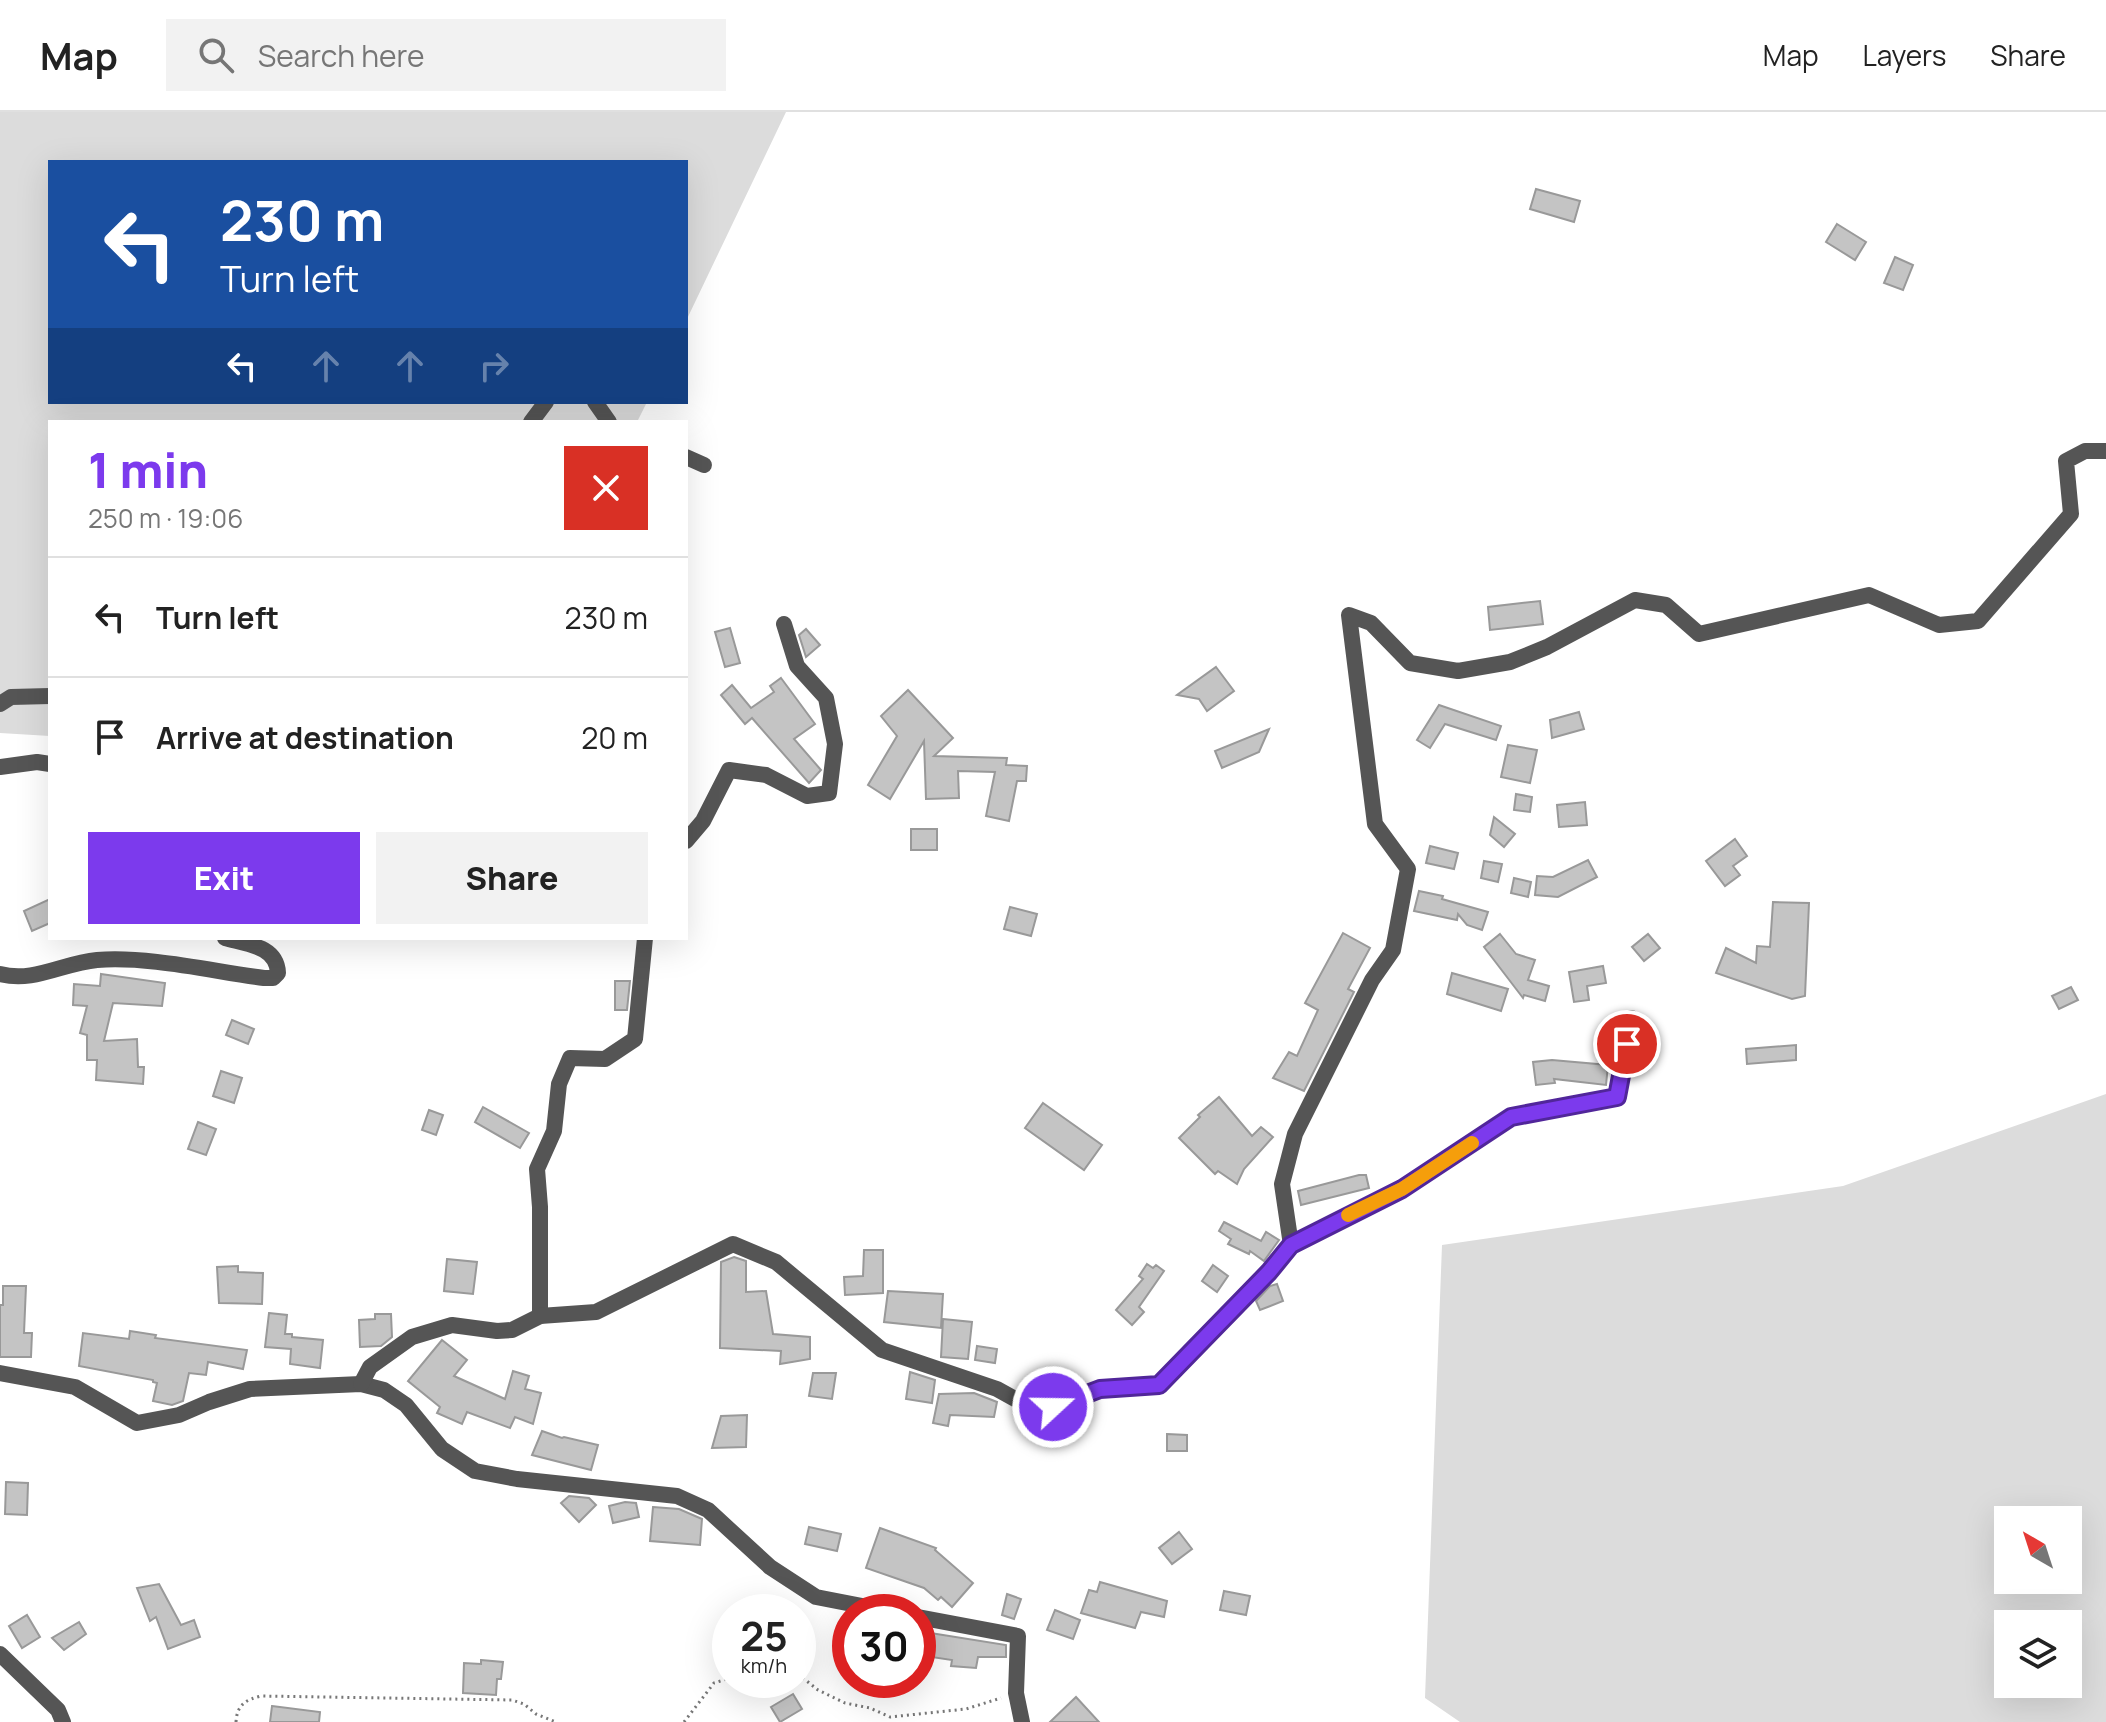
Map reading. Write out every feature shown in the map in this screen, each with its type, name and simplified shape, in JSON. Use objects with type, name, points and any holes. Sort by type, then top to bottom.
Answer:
[{"type":"street","points":[[1291,1245],[1282,1184],[1295,1134],[1372,980],[1393,950],[1408,869],[1375,824],[1349,615],[1371,623],[1410,663],[1458,671],[1510,662],[1547,647],[1635,600],[1666,605],[1699,634],[1869,595],[1939,625],[1978,621],[2071,514],[2066,461],[2085,451],[2106,451]]},
{"type":"street","points":[[688,458],[704,465]]},
{"type":"street","points":[[688,839],[703,821],[729,770],[766,775],[807,796],[829,793],[835,744],[826,698],[797,666],[784,624]]},
{"type":"street","points":[[0,704],[11,697],[48,696]]},
{"type":"street","points":[[0,767],[37,762],[48,764]]},
{"type":"street","points":[[0,974],[30,976],[71,964],[99,960],[150,963],[264,978],[273,978],[278,973],[278,961],[271,953],[231,940]]},
{"type":"street","points":[[540,1316],[537,1169],[554,1131],[559,1084],[570,1058],[605,1059],[635,1039],[645,940]]},
{"type":"street","points":[[361,1384],[370,1367],[412,1337],[452,1325],[512,1330],[540,1316],[596,1312],[733,1244],[776,1262],[882,1350],[997,1389],[1033,1409],[1053,1407],[1100,1389],[1159,1385],[1269,1272],[1291,1245],[1402,1189],[1511,1117],[1617,1097],[1631,1018]]},
{"type":"street","points":[[0,1373],[75,1387],[137,1423],[179,1415],[250,1389],[361,1384],[384,1390],[406,1405],[442,1449],[475,1471],[517,1479],[677,1496],[708,1510],[770,1567],[816,1597],[832,1600]]},
{"type":"street","points":[[936,1620],[1018,1636],[1016,1693],[1022,1722]]},
{"type":"street","points":[[0,1654],[58,1710],[63,1722]]},
{"type":"path","points":[[684,1722],[712,1686]]},
{"type":"path","points":[[816,1688],[845,1703],[870,1708],[890,1717],[966,1709],[1016,1693]]},
{"type":"path","points":[[236,1722],[239,1706],[247,1700],[275,1696],[512,1700],[556,1722]]},
{"type":"shaded area","points":[[0,112],[786,112],[688,317],[688,160],[48,160],[48,404],[646,404],[638,420],[48,420],[48,736],[0,733]]},
{"type":"shaded area","points":[[2106,1094],[2106,1722],[1460,1722],[1425,1698],[1442,1245],[1843,1186]]},
{"type":"building","points":[[1536,189],[1580,201],[1574,222],[1530,209]]},
{"type":"building","points":[[1837,224],[1866,242],[1855,260],[1826,242]]},
{"type":"building","points":[[1895,257],[1913,265],[1903,290],[1884,283]]},
{"type":"building","points":[[1540,601],[1543,624],[1490,630],[1488,607]]},
{"type":"building","points":[[730,628],[740,663],[725,667],[715,632]]},
{"type":"building","points":[[806,629],[820,645],[806,657],[799,635]]},
{"type":"building","points":[[1216,667],[1234,691],[1207,711],[1199,699],[1177,695]]},
{"type":"building","points":[[781,678],[815,724],[794,739],[821,770],[809,783],[752,718],[745,724],[721,695],[732,685],[751,708],[774,692],[770,686]]},
{"type":"building","points":[[908,690],[953,738],[934,756],[1007,758],[1006,765],[1027,766],[1026,781],[1017,781],[1009,821],[986,816],[995,772],[958,771],[959,798],[926,799],[924,741],[890,799],[868,785],[897,736],[881,716]]},
{"type":"building","points":[[1439,705],[1501,726],[1496,740],[1445,724],[1430,748],[1417,740]]},
{"type":"building","points":[[1579,712],[1584,729],[1552,738],[1550,720]]},
{"type":"building","points":[[1269,729],[1259,752],[1222,768],[1215,751]]},
{"type":"building","points":[[1508,745],[1537,750],[1530,783],[1501,777]]},
{"type":"building","points":[[1516,794],[1532,797],[1530,812],[1514,810]]},
{"type":"building","points":[[1585,802],[1587,825],[1559,827],[1557,805]]},
{"type":"building","points":[[1494,817],[1515,834],[1504,847],[1490,835]]},
{"type":"building","points":[[911,829],[937,829],[937,850],[911,850]]},
{"type":"building","points":[[1735,839],[1747,856],[1733,866],[1740,875],[1725,886],[1706,861]]},
{"type":"building","points":[[1430,846],[1458,853],[1454,869],[1426,863]]},
{"type":"building","points":[[1588,860],[1597,877],[1558,897],[1535,895],[1537,876],[1553,877]]},
{"type":"building","points":[[1484,861],[1502,864],[1498,882],[1481,878]]},
{"type":"building","points":[[1514,878],[1531,882],[1528,897],[1511,893]]},
{"type":"building","points":[[1419,891],[1488,912],[1482,930],[1467,925],[1458,914],[1457,920],[1414,911]]},
{"type":"building","points":[[48,900],[48,924],[32,931],[24,911]]},
{"type":"building","points":[[1773,902],[1809,903],[1805,996],[1792,999],[1716,973],[1726,948],[1756,963],[1757,946],[1770,947]]},
{"type":"building","points":[[1010,907],[1037,914],[1031,936],[1004,929]]},
{"type":"building","points":[[1343,933],[1370,948],[1348,989],[1354,992],[1304,1091],[1273,1078],[1289,1052],[1297,1056],[1318,1010],[1305,1003]]},
{"type":"building","points":[[1500,934],[1516,954],[1535,960],[1528,980],[1549,986],[1545,1001],[1524,995],[1523,998],[1484,947]]},
{"type":"building","points":[[1648,934],[1660,948],[1644,961],[1632,947]]},
{"type":"building","points":[[1603,966],[1606,983],[1587,986],[1589,1000],[1574,1002],[1569,972]]},
{"type":"building","points":[[1452,973],[1508,989],[1501,1011],[1447,994]]},
{"type":"building","points":[[101,974],[165,983],[162,1006],[113,1003],[104,1041],[137,1039],[138,1067],[144,1067],[143,1084],[96,1080],[97,1060],[87,1060],[87,1035],[80,1033],[87,1006],[73,1005],[74,984],[100,986]]},
{"type":"building","points":[[615,981],[630,981],[627,1010],[615,1010]]},
{"type":"building","points":[[2071,987],[2078,1000],[2059,1009],[2052,996]]},
{"type":"building","points":[[232,1020],[254,1029],[248,1044],[226,1035]]},
{"type":"building","points":[[1796,1045],[1796,1060],[1747,1064],[1746,1049]]},
{"type":"building","points":[[1552,1060],[1608,1065],[1606,1085],[1554,1079],[1555,1083],[1536,1085],[1533,1062]]},
{"type":"building","points":[[221,1071],[242,1078],[234,1103],[213,1096]]},
{"type":"building","points":[[1219,1097],[1252,1136],[1261,1127],[1273,1137],[1244,1169],[1237,1184],[1218,1171],[1215,1174],[1179,1138],[1200,1117],[1198,1115]]},
{"type":"building","points":[[1043,1103],[1102,1145],[1084,1170],[1025,1128]]},
{"type":"building","points":[[483,1107],[529,1133],[520,1148],[475,1122]]},
{"type":"building","points":[[429,1110],[443,1115],[436,1135],[422,1130]]},
{"type":"building","points":[[198,1122],[216,1129],[206,1155],[188,1149]]},
{"type":"building","points":[[1366,1175],[1369,1188],[1301,1205],[1298,1191]]},
{"type":"building","points":[[1224,1222],[1261,1241],[1266,1232],[1279,1240],[1264,1261],[1250,1251],[1249,1254],[1228,1244],[1231,1239],[1219,1231]]},
{"type":"building","points":[[864,1250],[883,1250],[883,1293],[845,1295],[844,1277],[863,1276]]},
{"type":"building","points":[[734,1257],[746,1261],[746,1292],[766,1291],[773,1334],[810,1337],[810,1359],[780,1364],[781,1351],[720,1348],[721,1262]]},
{"type":"building","points":[[447,1259],[477,1262],[473,1294],[444,1291]]},
{"type":"building","points":[[1147,1264],[1153,1268],[1156,1265],[1164,1271],[1139,1307],[1144,1312],[1132,1325],[1116,1310],[1143,1279],[1139,1276]]},
{"type":"building","points":[[1213,1265],[1228,1276],[1217,1292],[1202,1281]]},
{"type":"building","points":[[238,1266],[238,1272],[263,1273],[262,1304],[219,1303],[217,1267]]},
{"type":"building","points":[[1277,1284],[1283,1301],[1260,1310],[1256,1301],[1270,1286]]},
{"type":"building","points":[[3,1286],[26,1286],[24,1333],[32,1333],[31,1357],[0,1357]]},
{"type":"building","points":[[888,1291],[943,1294],[941,1328],[884,1322]]},
{"type":"building","points":[[269,1313],[287,1315],[285,1334],[323,1340],[320,1368],[290,1364],[291,1349],[265,1347]]},
{"type":"building","points":[[375,1314],[391,1314],[392,1337],[381,1346],[360,1347],[359,1320],[375,1319]]},
{"type":"building","points":[[943,1319],[972,1322],[968,1359],[941,1357]]},
{"type":"building","points":[[130,1331],[156,1335],[155,1338],[247,1350],[243,1369],[208,1362],[206,1375],[189,1373],[183,1401],[172,1405],[153,1401],[157,1383],[153,1380],[79,1366],[83,1333],[129,1339]]},
{"type":"building","points":[[442,1340],[467,1360],[454,1376],[505,1399],[513,1371],[529,1376],[525,1389],[541,1393],[533,1424],[515,1417],[510,1428],[467,1412],[462,1424],[437,1413],[440,1407],[408,1381]]},
{"type":"building","points":[[977,1346],[997,1349],[995,1363],[975,1360]]},
{"type":"building","points":[[910,1372],[935,1380],[932,1403],[906,1399]]},
{"type":"building","points":[[813,1373],[836,1373],[832,1399],[809,1396]]},
{"type":"building","points":[[974,1393],[997,1402],[994,1417],[950,1415],[948,1426],[933,1423],[939,1394]]},
{"type":"building","points":[[747,1415],[746,1447],[712,1448],[721,1416]]},
{"type":"building","points":[[542,1431],[598,1445],[591,1470],[532,1455]]},
{"type":"building","points":[[1167,1434],[1187,1435],[1187,1451],[1167,1451]]},
{"type":"building","points":[[6,1482],[28,1483],[27,1515],[5,1514]]},
{"type":"building","points":[[569,1496],[589,1498],[596,1505],[579,1522],[561,1503]]},
{"type":"building","points":[[636,1503],[639,1517],[613,1523],[609,1506]]},
{"type":"building","points":[[653,1507],[679,1509],[702,1519],[700,1545],[650,1541]]},
{"type":"building","points":[[809,1527],[841,1534],[837,1551],[805,1544]]},
{"type":"building","points":[[880,1528],[936,1548],[973,1583],[952,1607],[924,1588],[866,1568]]},
{"type":"building","points":[[1179,1532],[1192,1549],[1172,1564],[1159,1548]]},
{"type":"building","points":[[1100,1582],[1167,1601],[1164,1617],[1141,1612],[1135,1628],[1081,1613],[1089,1590],[1097,1592]]},
{"type":"building","points":[[159,1584],[181,1625],[194,1620],[200,1637],[168,1649],[156,1617],[150,1621],[137,1588]]},
{"type":"building","points":[[1224,1591],[1250,1596],[1246,1615],[1220,1610]]},
{"type":"building","points":[[1007,1594],[1021,1599],[1014,1619],[1002,1615]]},
{"type":"building","points":[[1055,1610],[1080,1620],[1073,1639],[1047,1630]]},
{"type":"building","points":[[27,1615],[40,1637],[22,1648],[9,1626]]},
{"type":"building","points":[[79,1622],[86,1634],[64,1650],[52,1638]]},
{"type":"building","points":[[936,1634],[1006,1645],[1006,1657],[978,1657],[976,1668],[951,1666],[952,1660],[936,1658]]},
{"type":"building","points":[[481,1660],[503,1662],[496,1695],[463,1693],[464,1663],[481,1664]]},
{"type":"building","points":[[1076,1697],[1099,1722],[1050,1722]]},
{"type":"building","points":[[786,1698],[795,1698],[802,1709],[780,1722],[771,1707]]},
{"type":"building","points":[[272,1706],[320,1712],[319,1722],[270,1722]]},
{"type":"slow traffic","points":[[1348,1215],[1402,1189],[1472,1143]]},
{"type":"route","points":[[1053,1407],[1100,1389],[1159,1385],[1269,1272],[1291,1245],[1402,1189],[1511,1117],[1617,1097],[1627,1044]]}]
